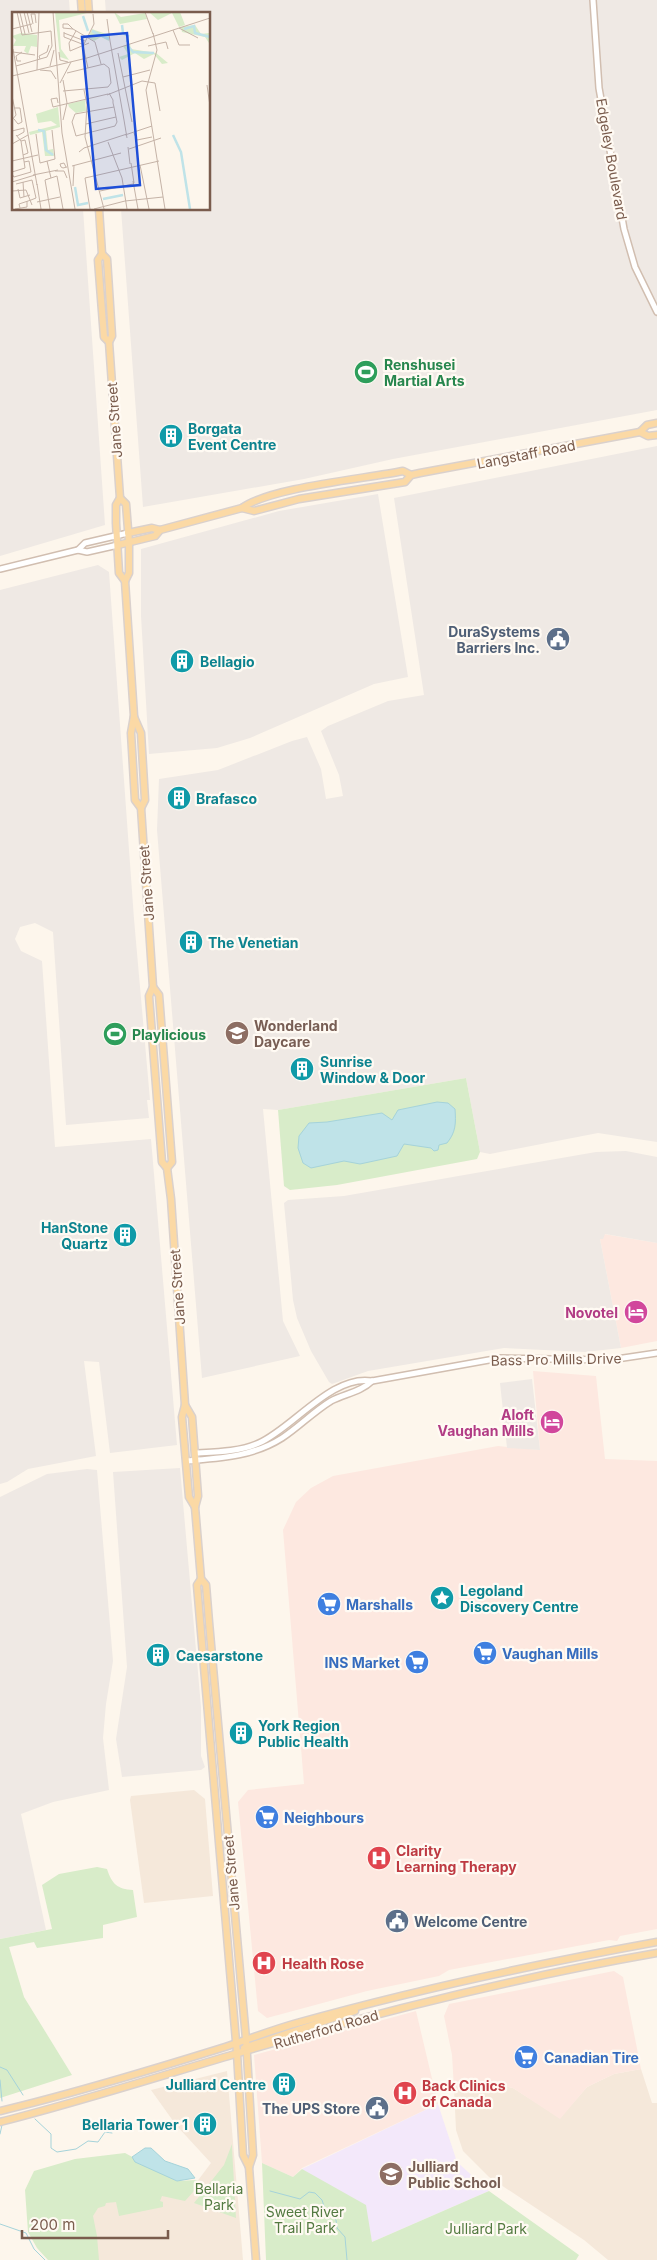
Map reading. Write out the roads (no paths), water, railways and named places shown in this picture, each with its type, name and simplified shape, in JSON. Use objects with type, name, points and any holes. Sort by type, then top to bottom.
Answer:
[{"type":"main road","name":"Jane Street","points":[[99,210],[102,254],[107,259],[112,336],[109,342],[120,498],[116,505],[119,573],[125,581]]},
{"type":"main road","name":"Langstaff Road","points":[[128,533],[152,528],[160,530],[242,508],[252,501],[297,490],[403,471],[411,475],[640,432],[647,425],[657,423]]},
{"type":"main road","name":"Langstaff Road","points":[[640,432],[648,436],[657,434]]},
{"type":"main road","name":"Langstaff Road","points":[[242,508],[254,511],[299,499],[405,482],[411,475]]},
{"type":"main road","name":"Jane Street","points":[[120,498],[126,504],[129,542],[129,573],[125,581],[134,716],[131,733],[135,800],[141,808]]},
{"type":"main road","name":"Langstaff Road","points":[[118,545],[154,536],[160,530]]},
{"type":"main road","name":"Jane Street","points":[[134,716],[141,732],[145,800],[141,808],[153,987],[149,996],[158,1124],[162,1162],[167,1168],[186,1405],[192,1417],[198,1496],[194,1507]]},
{"type":"main road","name":"Jane Street","points":[[153,987],[159,995],[172,1162],[167,1168]]},
{"type":"main road","name":"Jane Street","points":[[186,1405],[182,1417],[189,1496],[194,1507],[201,1579],[206,1585],[246,2045],[253,2154],[248,2167]]},
{"type":"main road","name":"Jane Street","points":[[201,1579],[197,1586],[237,2053],[243,2155],[248,2167],[256,2260]]},
{"type":"main road","name":"Rutherford Road","points":[[0,2122],[90,2098],[237,2053],[246,2045],[296,2023],[530,1967],[657,1942]]},
{"type":"main road","name":"Rutherford Road","points":[[0,2111],[236,2043],[246,2045],[556,1971],[657,1953]]},
{"type":"street","name":"Edgeley Boulevard","points":[[593,0],[600,88],[624,229],[635,267],[657,312]]},
{"type":"street","name":"Langstaff Road","points":[[78,550],[85,543],[128,533]]},
{"type":"street","name":"Langstaff Road","points":[[0,569],[78,550],[87,552],[118,545]]},
{"type":"street","name":"Bass Pro Mills Drive","points":[[186,1460],[195,1456],[232,1451],[259,1443],[277,1433],[327,1394],[363,1379],[372,1381],[500,1358],[595,1361],[631,1358],[656,1352]]},
{"type":"street","name":"Bass Pro Mills Drive","points":[[195,1456],[231,1458],[268,1445],[283,1437],[331,1402],[365,1388],[372,1381]]},
{"type":"water","points":[[437,1102],[448,1103],[455,1109],[455,1127],[452,1135],[447,1143],[439,1145],[438,1150],[434,1151],[431,1148],[404,1144],[397,1156],[360,1164],[344,1161],[311,1168],[303,1163],[298,1148],[299,1136],[309,1123],[382,1113],[392,1120],[398,1110]]},
{"type":"water","points":[[145,2148],[151,2148],[165,2161],[188,2169],[195,2178],[177,2181],[135,2162],[132,2157]]},
{"type":"waterway","points":[[0,2067],[7,2070],[23,2095]]},
{"type":"waterway","points":[[0,2080],[2,2101]]},
{"type":"waterway","points":[[35,2119],[51,2134],[51,2148],[57,2152],[76,2149],[88,2141],[98,2142],[105,2132],[112,2133]]},
{"type":"waterway","points":[[0,2134],[2,2125]]},
{"type":"waterway","points":[[270,2191],[300,2199],[309,2192],[315,2193],[322,2200],[325,2209],[336,2220],[337,2228],[345,2237],[347,2260]]},
{"type":"waterway","points":[[0,2224],[26,2233],[34,2249],[45,2260]]},
{"type":"place","name":"Renshusei Martial Arts","points":[[366,372]]},
{"type":"place","name":"Borgata Event Centre","points":[[171,436]]},
{"type":"place","name":"DuraSystems Barriers Inc.","points":[[558,639]]},
{"type":"place","name":"Bellagio","points":[[182,661]]},
{"type":"place","name":"Brafasco","points":[[179,798]]},
{"type":"place","name":"The Venetian","points":[[191,942]]},
{"type":"place","name":"Wonderland Daycare","points":[[237,1033]]},
{"type":"place","name":"Playlicious","points":[[115,1034]]},
{"type":"place","name":"Sunrise Window & Door","points":[[302,1069]]},
{"type":"place","name":"HanStone Quartz","points":[[125,1235]]},
{"type":"place","name":"Novotel","points":[[636,1312]]},
{"type":"place","name":"Aloft Vaughan Mills","points":[[552,1422]]},
{"type":"place","name":"Legoland Discovery Centre","points":[[442,1598]]},
{"type":"place","name":"Marshalls","points":[[329,1604]]},
{"type":"place","name":"Vaughan Mills","points":[[485,1653]]},
{"type":"place","name":"Caesarstone","points":[[158,1655]]},
{"type":"place","name":"INS Market","points":[[417,1662]]},
{"type":"place","name":"York Region Public Health","points":[[241,1733]]},
{"type":"place","name":"Neighbours","points":[[267,1817]]},
{"type":"place","name":"Clarity Learning Therapy","points":[[379,1858]]},
{"type":"place","name":"Welcome Centre","points":[[397,1921]]},
{"type":"place","name":"Health Rose","points":[[264,1963]]},
{"type":"place","name":"Canadian Tire","points":[[526,2057]]},
{"type":"place","name":"Julliard Centre","points":[[284,2084]]},
{"type":"place","name":"Back Clinics of Canada","points":[[405,2093]]},
{"type":"place","name":"The UPS Store","points":[[377,2108]]},
{"type":"place","name":"Bellaria Tower 1","points":[[205,2124]]},
{"type":"place","name":"Julliard Public School","points":[[391,2174]]},
{"type":"park label","name":"Bellaria Park","points":[[219,2196]]},
{"type":"park label","name":"Sweet River Trail Park","points":[[305,2220]]},
{"type":"park label","name":"Julliard Park","points":[[486,2228]]}]
